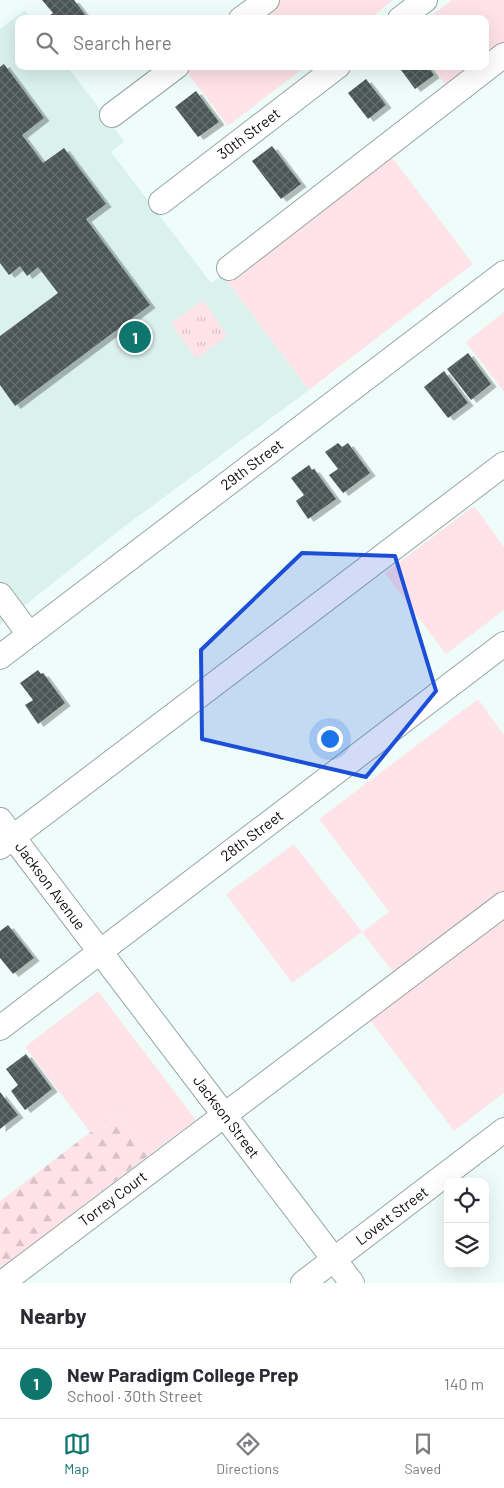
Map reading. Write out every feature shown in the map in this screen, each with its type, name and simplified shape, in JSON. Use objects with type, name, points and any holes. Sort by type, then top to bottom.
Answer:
[{"type":"street","points":[[246,15],[267,0]]},
{"type":"street","points":[[405,15],[425,0]]},
{"type":"street","points":[[489,67],[504,55]]},
{"type":"street","points":[[112,115],[172,70]]},
{"type":"street","name":"30th Street","points":[[161,202],[333,70]]},
{"type":"street","points":[[229,268],[485,70]]},
{"type":"street","name":"29th Street","points":[[0,657],[504,273]]},
{"type":"street","points":[[4,834],[504,464]]},
{"type":"street","points":[[0,595],[30,634]]},
{"type":"street","name":"28th Street","points":[[0,1028],[504,644]]},
{"type":"street","name":"Jackson Avenue","points":[[4,834],[100,951]]},
{"type":"street","name":"Torrey Court","points":[[2,1283],[504,904]]},
{"type":"street","name":"Jackson Street","points":[[100,951],[352,1283]]},
{"type":"street","name":"Lovett Street","points":[[303,1283],[504,1130]]},
{"type":"highlighted area","points":[[302,553],[395,556],[436,691],[366,777],[202,739],[201,650]]},
{"type":"shaded area","points":[[25,10],[28,15],[18,15]]},
{"type":"shaded area","points":[[15,18],[15,70],[70,70],[124,141],[111,152],[211,283],[222,276],[227,281],[309,390],[121,529],[0,625],[0,29]]},
{"type":"green space","points":[[278,0],[393,0],[374,15],[259,15]]},
{"type":"green space","points":[[452,0],[504,0],[504,49],[489,60],[489,15],[432,15]]},
{"type":"green space","points":[[187,70],[301,70],[228,126],[186,71]]},
{"type":"green space","points":[[435,70],[476,70],[449,90]]},
{"type":"green space","points":[[391,156],[473,264],[309,390],[227,281]]},
{"type":"green space","points":[[203,300],[227,336],[196,359],[171,323]]},
{"type":"green space","points":[[504,312],[504,392],[466,342]]},
{"type":"green space","points":[[474,506],[504,547],[504,610],[446,654],[385,573]]},
{"type":"green space","points":[[478,699],[504,735],[504,895],[396,976],[362,932],[389,912],[319,819]]},
{"type":"green space","points":[[294,844],[362,932],[292,983],[226,894]]},
{"type":"green space","points":[[504,913],[504,1093],[454,1131],[367,1016]]},
{"type":"green space","points":[[98,991],[196,1120],[149,1155],[117,1112],[90,1132],[25,1047]]},
{"type":"green space","points":[[117,1112],[149,1155],[0,1269],[0,1201]]},
{"type":"building","points":[[42,0],[74,0],[85,15],[50,15],[53,13]]},
{"type":"building","points":[[4,64],[44,118],[22,135],[43,163],[64,148],[106,204],[86,219],[150,305],[15,406],[0,385],[0,336],[58,293],[38,267],[27,276],[20,266],[9,275],[0,263],[0,67]]},
{"type":"building","points":[[401,70],[431,70],[434,75],[415,89]]},
{"type":"building","points":[[366,79],[386,105],[368,119],[348,93]]},
{"type":"building","points":[[196,91],[219,122],[198,137],[175,107]]},
{"type":"building","points":[[272,146],[301,184],[281,199],[252,161]]},
{"type":"building","points":[[468,353],[491,384],[471,400],[447,369]]},
{"type":"building","points":[[444,371],[468,403],[448,418],[424,387]]},
{"type":"building","points":[[338,443],[342,447],[348,443],[370,473],[343,493],[329,475],[338,469],[325,452]]},
{"type":"building","points":[[309,465],[336,499],[308,519],[296,501],[304,495],[291,478]]},
{"type":"building","points":[[38,670],[41,674],[43,673],[65,703],[38,724],[25,705],[33,700],[20,683]]},
{"type":"building","points":[[8,925],[34,958],[13,974],[0,958],[0,931]]},
{"type":"building","points":[[26,1054],[52,1089],[25,1110],[11,1091],[18,1085],[6,1069]]},
{"type":"building","points":[[0,1092],[18,1115],[0,1129]]},
{"type":"place","name":"New Paradigm College Prep","points":[[135,337]]}]
